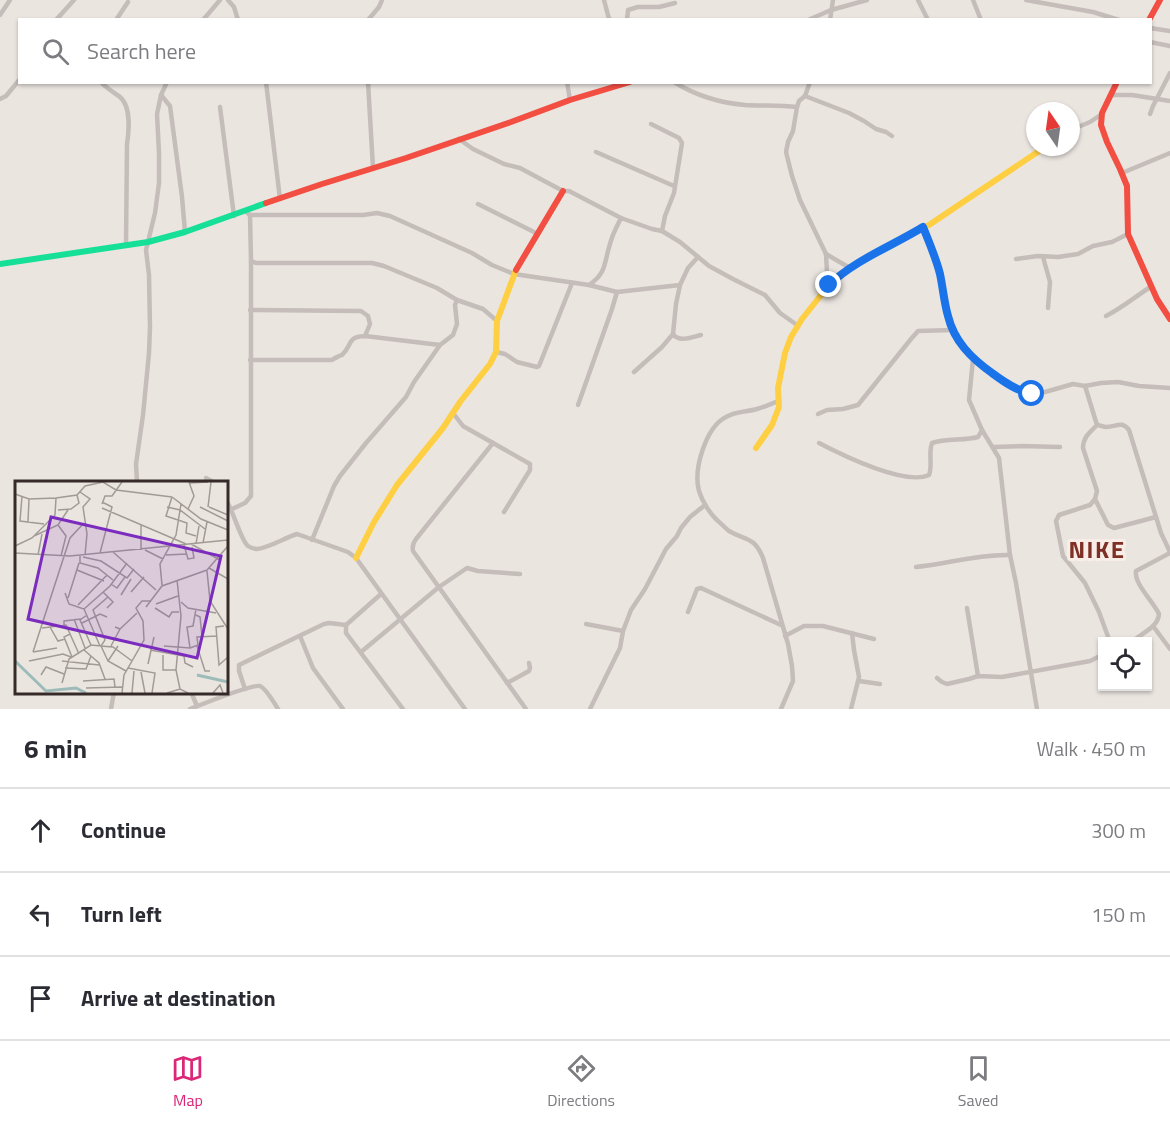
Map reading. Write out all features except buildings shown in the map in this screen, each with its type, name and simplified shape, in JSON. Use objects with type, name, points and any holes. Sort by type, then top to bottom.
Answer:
[{"type":"street","points":[[0,15],[10,0]]},
{"type":"street","points":[[58,18],[74,0]]},
{"type":"street","points":[[205,18],[220,0]]},
{"type":"street","points":[[228,0],[234,7],[237,18]]},
{"type":"street","points":[[370,18],[382,0]]},
{"type":"street","points":[[604,0],[609,18]]},
{"type":"street","points":[[830,18],[833,0]]},
{"type":"street","points":[[813,18],[831,10],[867,0]]},
{"type":"street","points":[[918,0],[927,18]]},
{"type":"street","points":[[973,0],[980,18]]},
{"type":"street","points":[[1026,0],[1093,12],[1112,18]]},
{"type":"street","points":[[1150,18],[1160,0]]},
{"type":"street","points":[[117,18],[128,2]]},
{"type":"street","points":[[627,18],[628,10],[675,3]]},
{"type":"street","points":[[1152,28],[1170,31]]},
{"type":"street","points":[[1152,42],[1170,46]]},
{"type":"street","points":[[1150,114],[1170,73]]},
{"type":"street","points":[[0,99],[6,96],[18,81]]},
{"type":"street","points":[[103,84],[122,98],[127,109],[129,130],[126,245]]},
{"type":"street","points":[[137,481],[136,464],[149,353],[149,275],[146,250],[159,183],[157,114],[160,95],[166,84]]},
{"type":"street","points":[[266,84],[280,199]]},
{"type":"street","points":[[368,84],[373,168]]},
{"type":"street","points":[[567,84],[570,100]]},
{"type":"street","points":[[0,264],[148,242],[185,232],[248,213],[280,199],[623,84]]},
{"type":"street","points":[[678,84],[706,97],[744,105],[797,107]]},
{"type":"street","points":[[809,84],[805,96],[799,101],[786,152],[798,194],[826,254],[827,273],[820,297]]},
{"type":"street","points":[[1116,84],[1102,114],[1101,130],[1126,185],[1128,234],[1157,299],[1170,319]]},
{"type":"street","points":[[160,95],[170,106],[185,232]]},
{"type":"street","points":[[1112,95],[1132,95],[1170,101]]},
{"type":"street","points":[[805,96],[849,113],[892,136]]},
{"type":"street","points":[[220,107],[234,216]]},
{"type":"street","points":[[1080,126],[1102,114]]},
{"type":"street","points":[[651,124],[682,140],[674,193],[662,231]]},
{"type":"street","points":[[459,139],[473,149],[504,164],[520,168],[621,218],[662,231],[722,274],[765,295],[780,313],[797,325]]},
{"type":"street","points":[[596,152],[674,186]]},
{"type":"street","points":[[1122,173],[1170,153]]},
{"type":"street","points":[[756,448],[772,425],[779,406],[778,388],[785,353],[797,325],[829,285],[850,268],[929,225],[1031,156]]},
{"type":"street","points":[[356,558],[374,522],[397,485],[490,364],[496,352],[497,321],[514,274],[564,191]]},
{"type":"street","points":[[478,204],[538,234]]},
{"type":"street","points":[[232,509],[245,503],[250,496],[251,261],[248,213]]},
{"type":"street","points":[[248,213],[363,215],[377,213],[390,216],[514,274],[589,285],[617,292],[680,285]]},
{"type":"street","points":[[589,285],[596,280],[606,264],[609,245],[621,218]]},
{"type":"street","points":[[923,227],[940,271],[948,318],[953,330],[973,359],[996,377],[1025,393],[1039,393],[1073,384],[1085,386],[1118,382],[1170,388]]},
{"type":"street","points":[[1016,259],[1078,254],[1093,246],[1112,242],[1128,234]]},
{"type":"street","points":[[826,254],[850,268]]},
{"type":"street","points":[[1043,256],[1050,282],[1048,308]]},
{"type":"street","points":[[634,372],[673,334],[680,285],[688,268],[698,258]]},
{"type":"street","points":[[251,261],[256,264],[372,263],[384,266],[437,288],[457,300],[483,309],[497,321]]},
{"type":"street","points":[[496,352],[505,354],[517,362],[539,366],[572,283]]},
{"type":"street","points":[[1106,316],[1123,308],[1129,301],[1152,286]]},
{"type":"street","points":[[578,405],[617,292]]},
{"type":"street","points":[[312,540],[340,476],[406,397],[440,345],[453,334],[457,324],[455,305],[457,300]]},
{"type":"street","points":[[250,310],[362,311],[368,316],[370,324],[365,336]]},
{"type":"street","points":[[818,414],[827,410],[858,405],[918,331],[953,330]]},
{"type":"street","points":[[673,334],[680,339],[700,335]]},
{"type":"street","points":[[250,360],[332,360],[341,355],[353,338],[365,336],[440,345]]},
{"type":"street","points":[[973,359],[969,400],[982,430],[999,458],[1010,555],[1037,709]]},
{"type":"street","points":[[1085,386],[1097,425]]},
{"type":"street","points":[[779,401],[725,417],[707,438],[697,473],[699,490],[705,505],[716,519],[729,531],[753,542],[759,548],[770,580],[792,666],[793,681],[781,709]]},
{"type":"street","points":[[453,412],[463,426],[530,464],[530,470],[504,512]]},
{"type":"street","points":[[1097,425],[1105,427],[1120,424],[1129,430],[1161,533],[1170,553],[1136,571],[1138,582],[1159,614],[1159,620],[1139,637]]},
{"type":"street","points":[[1097,425],[1083,442],[1097,491],[1095,499],[1090,505],[1059,515],[1056,521],[1063,556],[1085,583],[1108,637]]},
{"type":"street","points":[[819,443],[875,469],[904,476],[924,477],[929,475],[930,471],[932,443],[978,437],[982,430]]},
{"type":"street","points":[[493,443],[413,543],[413,551],[526,709]]},
{"type":"street","points":[[993,447],[1060,447]]},
{"type":"street","points":[[206,478],[210,481]]},
{"type":"street","points":[[1095,499],[1108,525],[1114,528],[1156,517]]},
{"type":"street","points":[[228,503],[244,541],[252,548],[270,545],[297,534],[348,552],[356,558],[465,709]]},
{"type":"street","points":[[590,709],[620,648],[623,631],[631,610],[666,549],[690,517],[705,505]]},
{"type":"street","points":[[916,567],[985,556],[1010,555]]},
{"type":"street","points":[[361,652],[439,587],[467,568],[520,574]]},
{"type":"street","points":[[688,612],[697,589],[701,588],[782,626]]},
{"type":"street","points":[[245,689],[239,665],[329,623],[346,625],[381,594]]},
{"type":"street","points":[[967,608],[978,676]]},
{"type":"street","points":[[586,624],[623,631]]},
{"type":"street","points":[[346,625],[346,633],[403,709]]},
{"type":"street","points":[[785,636],[804,626],[823,626],[874,639]]},
{"type":"street","points":[[1153,626],[1170,649]]},
{"type":"street","points":[[851,709],[859,681],[852,633]]},
{"type":"street","points":[[300,636],[313,668],[343,709]]},
{"type":"street","points":[[937,678],[947,684],[978,676],[1002,677],[1090,661],[1098,657]]},
{"type":"street","points":[[507,683],[529,671],[529,663]]},
{"type":"street","points":[[859,681],[880,684]]},
{"type":"street","points":[[190,709],[245,689],[261,686],[278,709]]},
{"type":"street","points":[[111,709],[114,694]]},
{"type":"street","points":[[191,694],[197,706]]},
{"type":"traffic: fast","points":[[0,264],[148,242],[185,232],[266,203]]},
{"type":"traffic: slow","points":[[756,448],[772,425],[779,407],[778,388],[785,353],[791,337],[829,285],[854,265],[929,225],[1032,156]]},
{"type":"traffic: slow","points":[[356,558],[374,522],[397,485],[490,364],[496,352],[497,321],[516,270]]},
{"type":"traffic: jam","points":[[1150,18],[1160,0]]},
{"type":"traffic: jam","points":[[266,203],[623,84]]},
{"type":"traffic: jam","points":[[1116,84],[1102,113],[1101,125],[1127,186],[1128,234],[1157,299],[1170,319]]},
{"type":"traffic: jam","points":[[516,270],[563,191]]},
{"type":"district","name":"NIKE","points":[[1097,549]]},
{"type":"route","points":[[829,285],[854,265],[923,227],[940,271],[948,318],[965,350],[996,377],[1017,390],[1032,394]]}]
